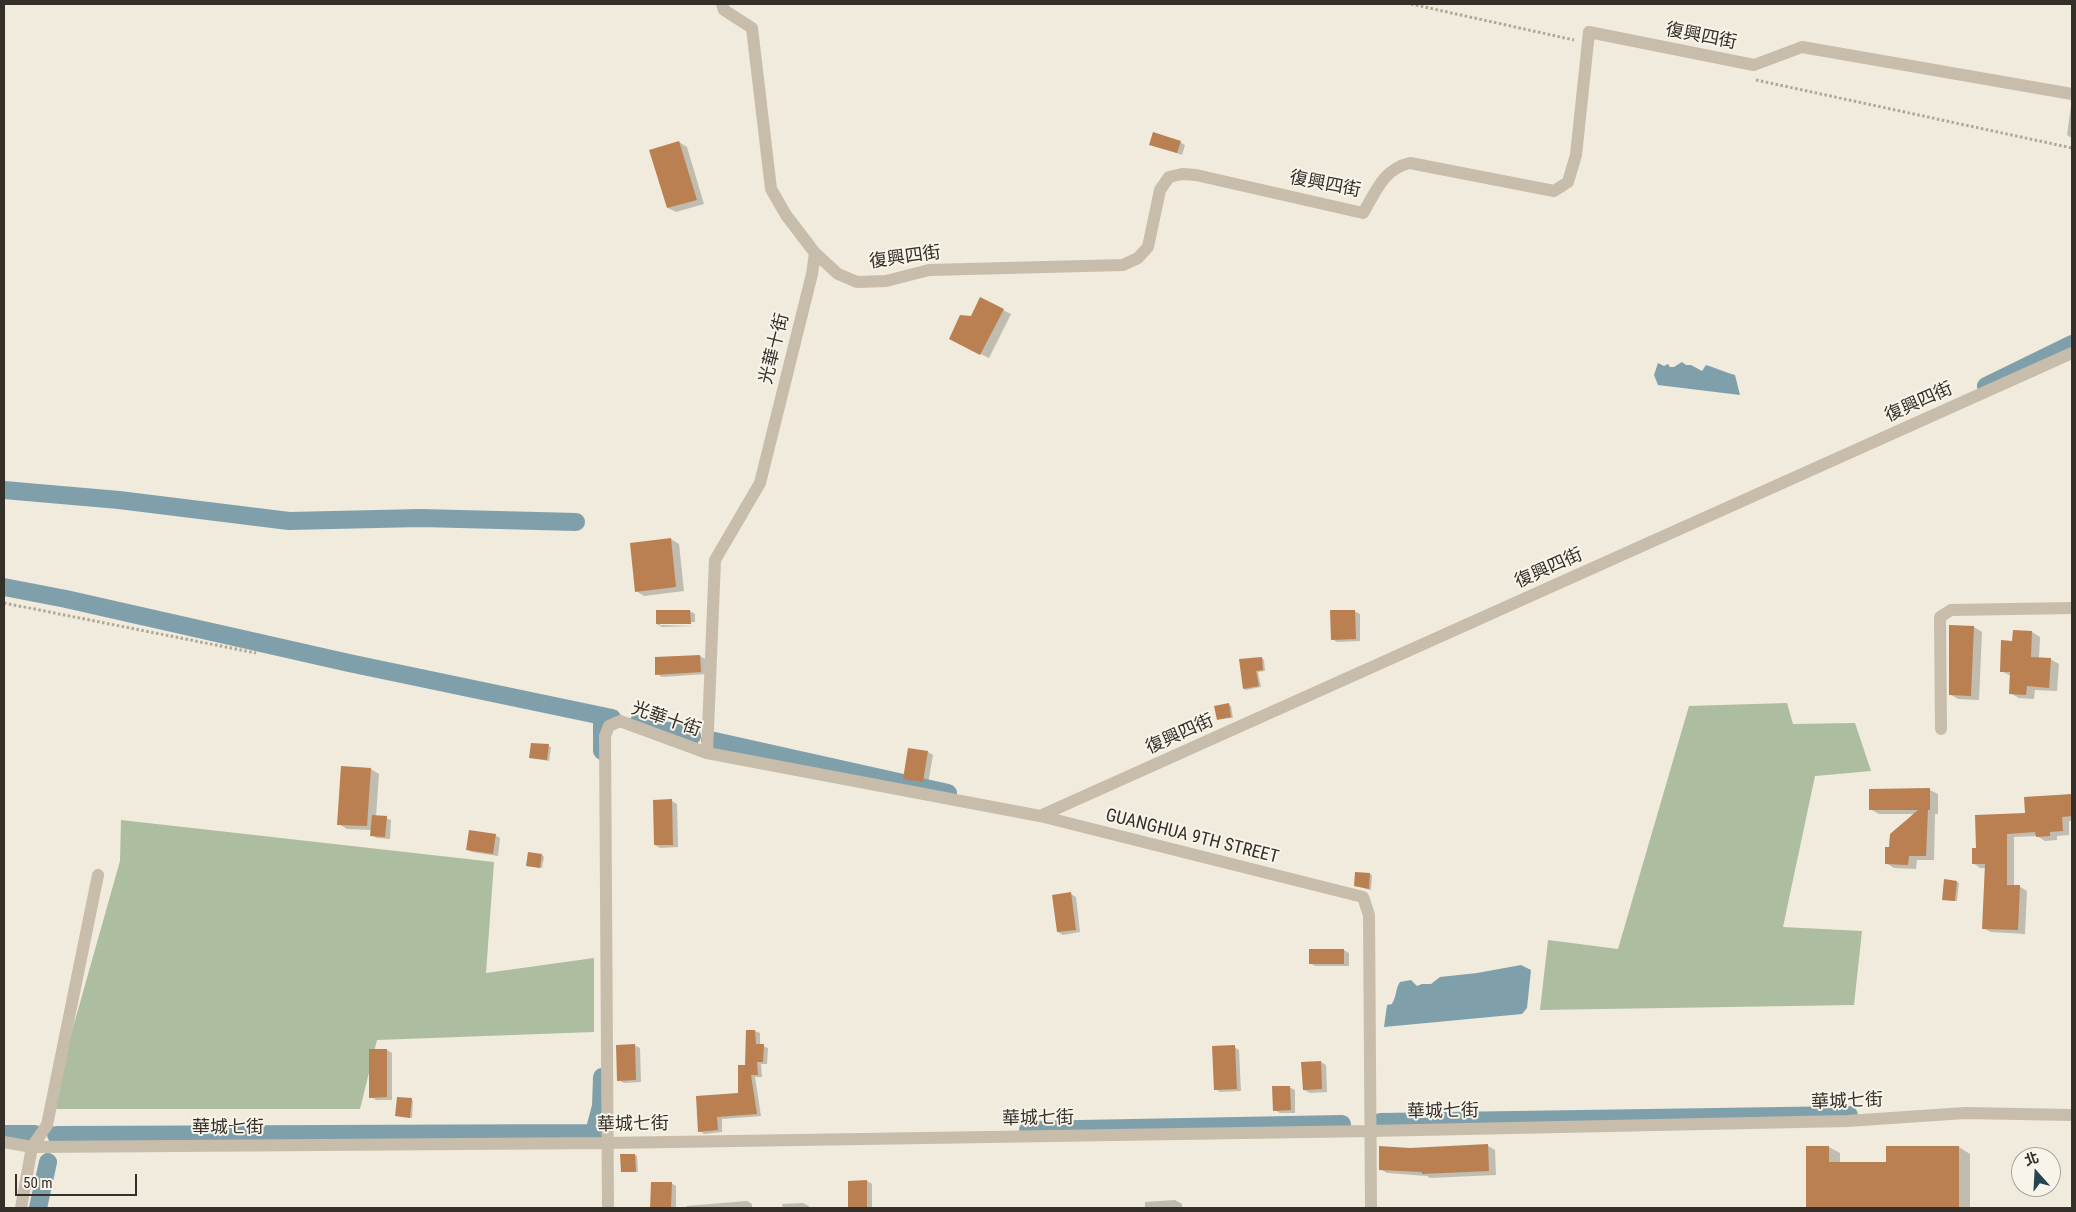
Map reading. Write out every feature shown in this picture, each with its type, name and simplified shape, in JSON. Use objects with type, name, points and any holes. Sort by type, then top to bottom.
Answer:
[{"type":"street","name":"復興四街","points":[[722,4],[724,10],[752,28],[771,189],[786,215],[815,252],[838,274],[857,282],[886,281],[929,270],[1123,265],[1138,258],[1148,247],[1160,190],[1169,177],[1182,174],[1196,175],[1363,213],[1386,174],[1398,166],[1410,163],[1554,191],[1568,182],[1576,155],[1589,32],[1754,65],[1802,47],[2072,94]]},
{"type":"street","name":"光華十街","points":[[608,1208],[605,736],[609,726],[620,721],[707,753],[715,560],[760,483],[812,274],[815,252]]},
{"type":"street","name":"復興四街","points":[[1040,816],[2072,353]]},
{"type":"street","points":[[1941,729],[1940,617],[1951,610],[2072,608]]},
{"type":"street","name":"GUANGHUA 9TH STREET","points":[[707,753],[1040,816],[1363,897],[1369,915],[1371,1208]]},
{"type":"street","points":[[21,1208],[32,1147],[47,1125],[98,875]]},
{"type":"street","name":"華城七街","points":[[4,1142],[32,1147],[607,1143],[1370,1131],[1847,1121],[1965,1114],[2072,1115]]},
{"type":"path","points":[[4,603],[256,653]]},
{"type":"green space","points":[[1787,703],[1793,724],[1855,723],[1871,771],[1815,776],[1783,927],[1862,931],[1854,1005],[1540,1010],[1548,940],[1618,949],[1689,706]]},
{"type":"green space","points":[[121,820],[494,862],[486,973],[594,958],[594,1032],[377,1040],[360,1109],[50,1109],[120,861]]},
{"type":"water","points":[[1682,362],[1702,371],[1706,365],[1735,375],[1740,395],[1658,385],[1654,375],[1658,363],[1674,367]]},
{"type":"water","points":[[1521,965],[1531,970],[1527,1008],[1522,1014],[1384,1027],[1387,1005],[1392,1004],[1400,982],[1411,980],[1417,986],[1431,984],[1440,977]]},
{"type":"building","points":[[1153,132],[1181,141],[1177,153],[1149,145]]},
{"type":"building","points":[[679,141],[697,200],[667,208],[649,150]]},
{"type":"building","points":[[980,297],[1004,309],[980,355],[949,339],[960,315],[971,316]]},
{"type":"building","points":[[671,538],[676,587],[635,592],[630,543]]},
{"type":"building","points":[[656,610],[690,610],[691,624],[656,624]]},
{"type":"building","points":[[1330,610],[1355,610],[1356,639],[1331,640]]},
{"type":"building","points":[[1949,625],[1974,626],[1971,696],[1949,695]]},
{"type":"building","points":[[2013,630],[2032,631],[2031,657],[2051,658],[2049,688],[2027,686],[2026,695],[2009,694],[2010,672],[2000,672],[2001,640],[2012,641]]},
{"type":"building","points":[[700,655],[701,672],[655,675],[655,657]]},
{"type":"building","points":[[1262,657],[1263,670],[1256,671],[1259,686],[1243,689],[1239,659]]},
{"type":"building","points":[[1229,703],[1231,717],[1217,720],[1214,706]]},
{"type":"building","points":[[531,743],[549,744],[547,760],[529,758]]},
{"type":"building","points":[[908,748],[928,751],[923,782],[903,779]]},
{"type":"building","points":[[341,766],[371,768],[367,826],[337,825]]},
{"type":"building","points":[[1930,788],[1926,856],[1909,856],[1908,865],[1885,864],[1885,847],[1889,847],[1890,834],[1918,810],[1869,810],[1869,789]]},
{"type":"building","points":[[2072,794],[2072,816],[2062,817],[2063,831],[2050,832],[2050,836],[2036,837],[2035,832],[2007,834],[2007,885],[2020,885],[2018,930],[1982,929],[1985,864],[1972,864],[1972,848],[1976,848],[1975,815],[2025,813],[2024,797]]},
{"type":"building","points":[[672,799],[673,845],[654,845],[653,800]]},
{"type":"building","points":[[372,815],[387,816],[385,837],[370,836]]},
{"type":"building","points":[[469,830],[496,834],[493,854],[466,850]]},
{"type":"building","points":[[528,852],[542,854],[540,868],[526,866]]},
{"type":"building","points":[[1355,872],[1370,873],[1369,889],[1354,886]]},
{"type":"building","points":[[1944,879],[1957,881],[1955,901],[1942,900]]},
{"type":"building","points":[[1071,892],[1076,930],[1057,932],[1052,895]]},
{"type":"building","points":[[1309,949],[1344,949],[1344,964],[1309,964]]},
{"type":"building","points":[[746,1030],[755,1030],[756,1044],[764,1044],[763,1062],[757,1062],[758,1075],[751,1075],[757,1114],[717,1117],[718,1130],[698,1132],[696,1096],[738,1093],[738,1065],[745,1065]]},
{"type":"building","points":[[635,1044],[636,1080],[617,1081],[616,1045]]},
{"type":"building","points":[[1235,1045],[1237,1089],[1214,1090],[1212,1046]]},
{"type":"building","points":[[369,1049],[387,1049],[387,1097],[369,1098]]},
{"type":"building","points":[[1321,1061],[1322,1089],[1303,1090],[1301,1062]]},
{"type":"building","points":[[1272,1086],[1290,1086],[1291,1110],[1273,1111]]},
{"type":"building","points":[[397,1097],[412,1098],[410,1118],[395,1116]]},
{"type":"building","points":[[1488,1144],[1489,1171],[1422,1174],[1422,1172],[1379,1170],[1379,1146],[1410,1148]]},
{"type":"building","points":[[1806,1146],[1829,1146],[1829,1162],[1886,1162],[1886,1146],[1959,1146],[1959,1208],[1806,1208]]},
{"type":"building","points":[[620,1154],[635,1154],[636,1172],[621,1172]]},
{"type":"building","points":[[867,1180],[867,1208],[848,1208],[848,1181]]},
{"type":"building","points":[[651,1182],[672,1182],[671,1208],[650,1208]]},
{"type":"waterway","points":[[1986,386],[2072,344]]},
{"type":"waterway","points":[[4,490],[119,500],[289,521],[421,518],[576,522]]},
{"type":"waterway","points":[[4,587],[66,599],[349,663],[612,718]]},
{"type":"waterway","points":[[602,716],[602,751]]},
{"type":"waterway","points":[[637,724],[692,736]]},
{"type":"waterway","points":[[710,740],[948,793]]},
{"type":"waterway","points":[[56,1135],[594,1133],[601,1106],[602,1077]]},
{"type":"waterway","points":[[1380,1122],[1849,1115]]},
{"type":"waterway","points":[[1028,1130],[1342,1124]]},
{"type":"waterway","points":[[4,1134],[35,1134]]},
{"type":"waterway","points":[[38,1208],[48,1162]]}]
